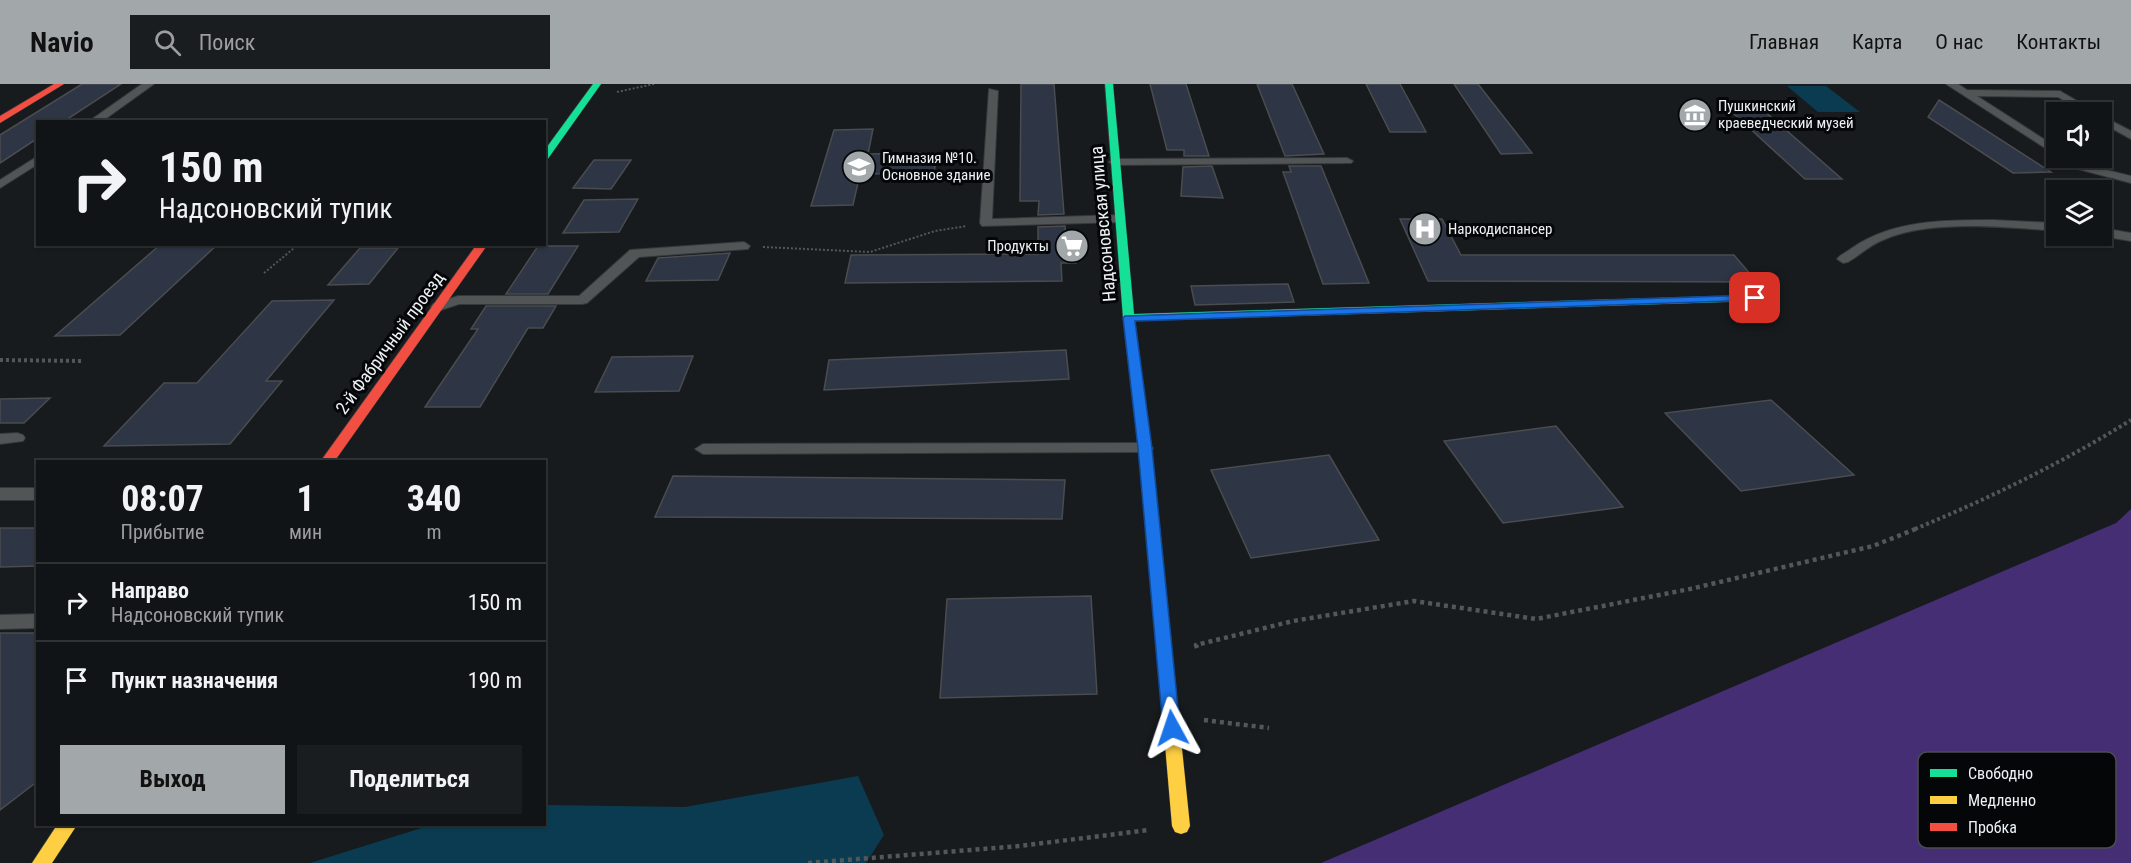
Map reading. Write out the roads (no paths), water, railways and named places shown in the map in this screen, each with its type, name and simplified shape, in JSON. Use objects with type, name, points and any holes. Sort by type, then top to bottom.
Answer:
[{"type":"street","points":[[0,120],[60,84]]},
{"type":"street","points":[[546,155],[597,84]]},
{"type":"street","name":"Надсоновская улица","points":[[1108,84],[1129,318],[1145,448],[1181,826]]},
{"type":"street","name":"2-й Фабричный проезд","points":[[328,460],[482,246]]},
{"type":"street","points":[[1129,318],[1755,298]]},
{"type":"street","points":[[40,863],[67,826]]},
{"type":"lane","points":[[96,120],[149,84]]},
{"type":"lane","points":[[1951,84],[2046,146]]},
{"type":"lane","points":[[993,91],[986,223],[1120,219]]},
{"type":"lane","points":[[1964,93],[2060,94],[2074,102]]},
{"type":"lane","points":[[2112,125],[2131,136]]},
{"type":"lane","points":[[0,185],[36,160]]},
{"type":"lane","points":[[1115,162],[1347,161]]},
{"type":"lane","points":[[2086,168],[2131,180]]},
{"type":"lane","points":[[1842,259],[1854,254],[1878,236],[1905,229],[1983,224],[2046,227]]},
{"type":"lane","points":[[2112,234],[2131,237]]},
{"type":"lane","points":[[438,307],[458,300],[582,300],[635,253],[744,246]]},
{"type":"lane","points":[[0,438],[17,438]]},
{"type":"lane","points":[[703,449],[1145,448]]},
{"type":"lane","points":[[0,494],[36,494]]},
{"type":"lane","points":[[0,622],[36,621]]},
{"type":"place","name":"Пушкинский краеведческий музей","points":[[1695,115]]},
{"type":"place","name":"Гимназия №10. Основное здание","points":[[859,167]]},
{"type":"place","name":"Наркодиспансер","points":[[1425,229]]},
{"type":"place","name":"Продукты","points":[[1072,246]]}]
